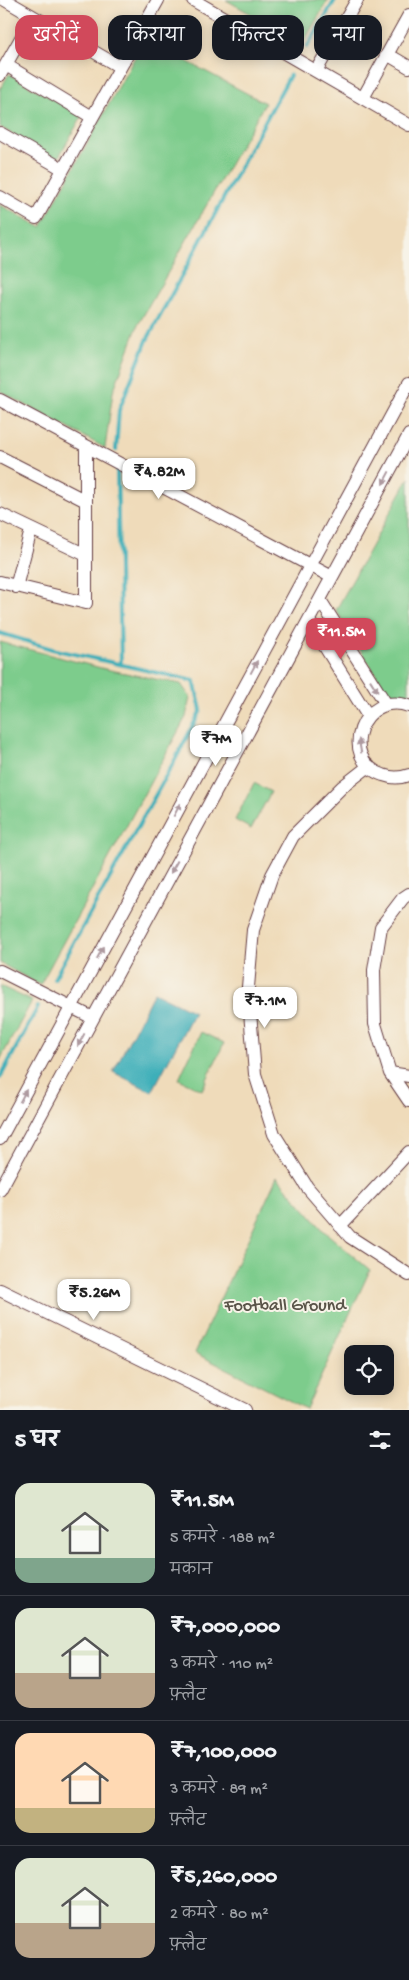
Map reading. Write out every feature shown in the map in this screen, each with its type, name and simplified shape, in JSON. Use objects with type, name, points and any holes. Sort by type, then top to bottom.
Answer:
[{"type":"street","points":[[5,0],[31,15]]},
{"type":"street","points":[[0,197],[36,218],[158,0]]},
{"type":"street","points":[[193,0],[409,125]]},
{"type":"street","points":[[316,71],[357,0]]},
{"type":"street","points":[[363,98],[409,15]]},
{"type":"street","points":[[15,49],[3,70],[92,117]]},
{"type":"street","points":[[98,54],[120,67]]},
{"type":"street","points":[[387,54],[409,67]]},
{"type":"street","points":[[0,133],[63,170]]},
{"type":"street","points":[[0,1139],[409,383]]},
{"type":"street","points":[[0,400],[310,564],[332,578]]},
{"type":"street","points":[[0,1190],[409,435]]},
{"type":"street","points":[[0,582],[86,603],[86,446]]},
{"type":"street","points":[[0,459],[86,501]]},
{"type":"street","points":[[0,514],[86,555]]},
{"type":"street","points":[[16,587],[31,530]]},
{"type":"street","points":[[320,600],[386,704]]},
{"type":"street","points":[[309,621],[368,716]]},
{"type":"street","points":[[409,706],[386,704],[373,710],[363,722],[358,735],[359,750],[369,766],[377,773],[390,777],[409,775]]},
{"type":"street","points":[[369,766],[342,787],[293,836],[288,844],[272,875],[253,930],[248,987],[255,1074],[274,1134],[307,1187],[350,1238],[409,1275]]},
{"type":"street","points":[[409,894],[403,898],[382,927],[374,970],[375,1024],[390,1073],[409,1101]]},
{"type":"street","points":[[0,971],[93,1018]]},
{"type":"street","points":[[390,1073],[409,1076]]},
{"type":"street","points":[[340,1226],[409,1152]]},
{"type":"street","points":[[0,1290],[245,1410]]},
{"type":"green space","points":[[226,0],[328,0],[319,15],[314,15],[314,24],[304,41],[304,15],[253,15]]},
{"type":"green space","points":[[133,60],[184,60],[265,103],[138,325],[113,392],[105,448],[0,391],[0,205],[41,227]]},
{"type":"green space","points":[[9,74],[82,116],[57,160],[0,127],[0,89]]},
{"type":"green space","points":[[409,478],[409,699],[389,696],[336,610]]},
{"type":"green space","points":[[0,642],[105,669],[181,684],[190,697],[186,717],[40,985],[0,963]]},
{"type":"green space","points":[[254,783],[271,792],[251,829],[235,820]]},
{"type":"green space","points":[[0,986],[32,1001],[0,1060]]},
{"type":"green space","points":[[201,1032],[224,1043],[202,1090],[179,1079]]},
{"type":"green space","name":"Football Ground","points":[[277,1177],[324,1231],[370,1270],[306,1409],[195,1353]]},
{"type":"water","points":[[154,992],[194,1012],[152,1092],[113,1072]]},
{"type":"waterway","points":[[307,47],[335,0]]},
{"type":"waterway","points":[[116,450],[119,410],[147,340],[290,75]]},
{"type":"waterway","points":[[117,469],[121,664]]},
{"type":"waterway","points":[[0,633],[52,649],[194,681],[201,710],[54,979]]},
{"type":"waterway","points":[[0,1078],[38,1007]]}]
